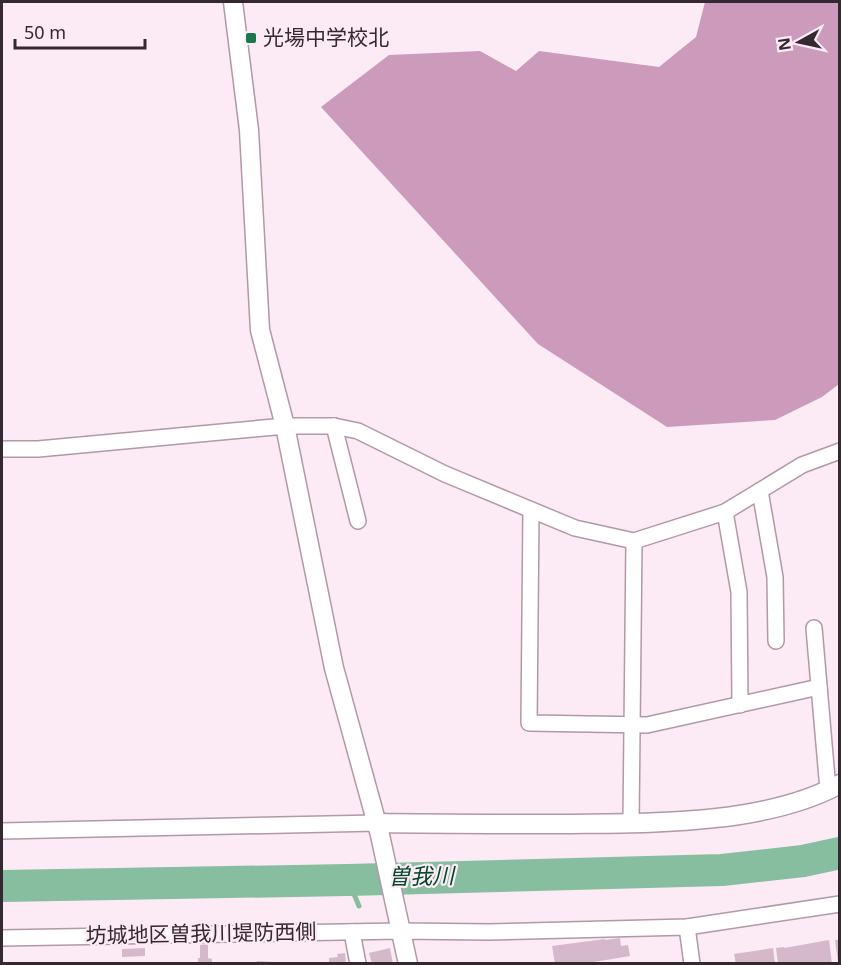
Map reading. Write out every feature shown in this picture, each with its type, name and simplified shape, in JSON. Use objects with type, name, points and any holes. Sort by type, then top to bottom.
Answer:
[{"type":"street","points":[[233,2],[249,130],[260,330],[285,426],[334,668],[379,829],[408,963]]},
{"type":"street","points":[[2,449],[49,448],[285,426],[334,426],[358,431],[445,474],[575,528],[634,541],[725,512],[802,465],[839,451],[840,456]]},
{"type":"street","points":[[334,426],[358,521]]},
{"type":"street","points":[[760,491],[775,577],[776,641]]},
{"type":"street","points":[[531,510],[529,723],[647,725],[819,687]]},
{"type":"street","points":[[725,512],[739,592],[740,705]]},
{"type":"street","points":[[631,823],[634,541]]},
{"type":"street","points":[[2,831],[379,829],[631,823],[732,816],[786,806],[834,787],[819,687],[814,628]]},
{"type":"street","name":"坊城地区曽我川堤防西側","points":[[2,938],[352,932],[400,927],[489,932],[687,927],[840,904]]},
{"type":"street","points":[[687,927],[692,963]]},
{"type":"street","points":[[352,932],[358,963]]},
{"type":"shaded area","points":[[705,2],[839,2],[839,384],[822,397],[775,420],[667,427],[538,344],[321,107],[389,55],[480,51],[516,71],[539,51],[659,67],[696,37]]},
{"type":"building","points":[[620,938],[621,946],[628,945],[630,956],[582,964],[555,964],[552,946]]},
{"type":"building","points":[[829,940],[832,964],[778,964],[776,948]]},
{"type":"building","points":[[835,940],[840,940],[840,962],[838,962]]},
{"type":"building","points":[[208,944],[208,958],[212,959],[212,964],[198,964],[200,945]]},
{"type":"building","points":[[145,948],[145,956],[122,957],[122,949]]},
{"type":"building","points":[[390,948],[393,964],[372,964],[369,953]]},
{"type":"building","points":[[773,948],[775,964],[736,964],[734,954]]},
{"type":"building","points":[[345,953],[346,964],[329,964],[329,958]]},
{"type":"building","points":[[257,961],[274,962],[274,964],[257,964]]},
{"type":"waterway","name":"曽我川","points":[[2,886],[722,870],[803,861],[840,853]]},
{"type":"waterway","points":[[348,880],[359,906]]},
{"type":"place","name":"光場中学校北","points":[[251,38]]}]
